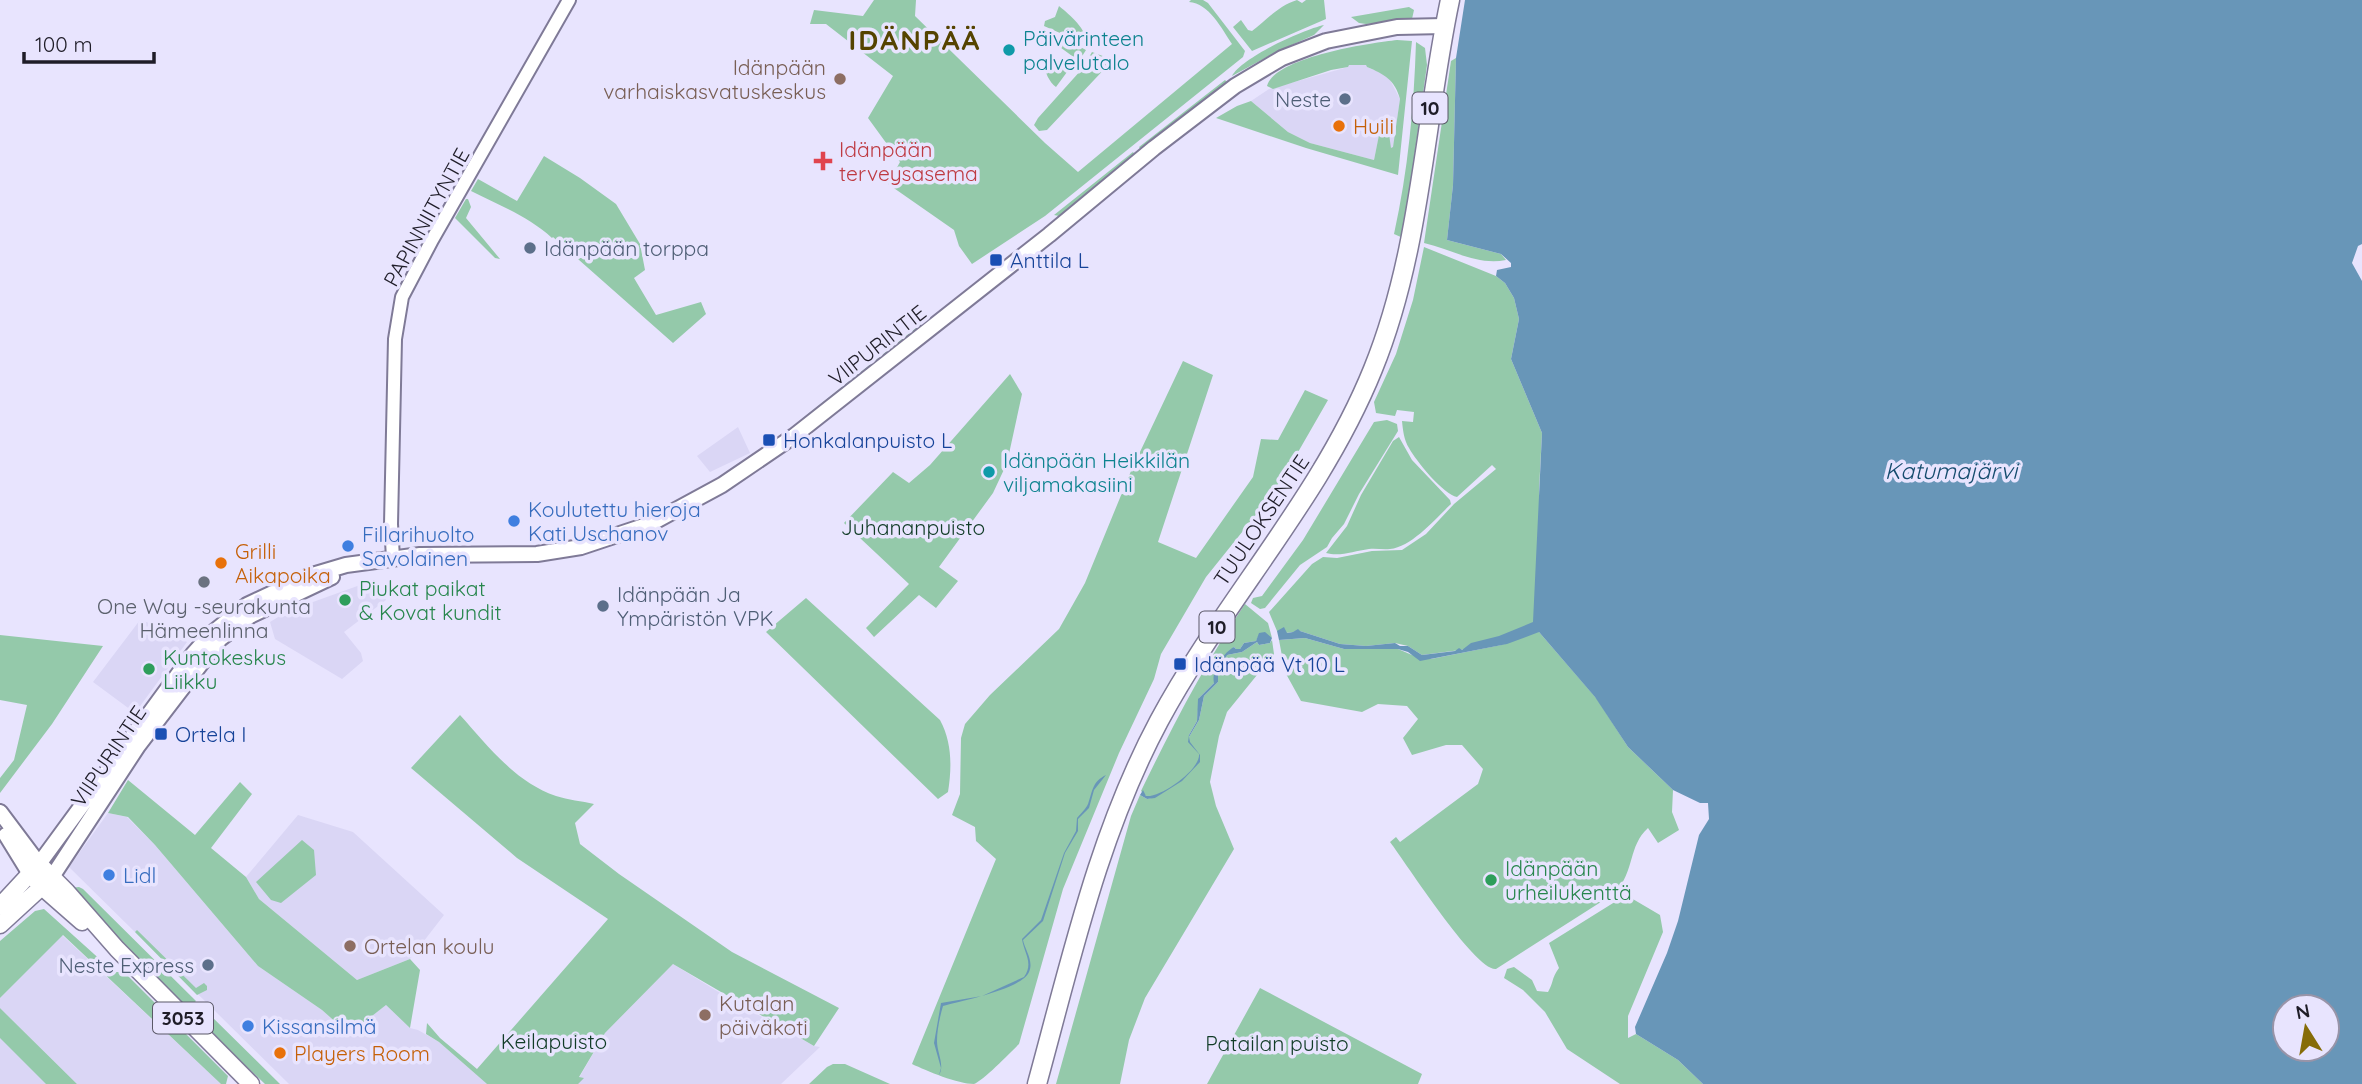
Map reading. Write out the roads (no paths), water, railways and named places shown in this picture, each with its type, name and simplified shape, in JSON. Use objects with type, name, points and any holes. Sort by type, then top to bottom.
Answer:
[{"type":"highway","name":"TUULOKSENTIE","points":[[1037,1084],[1094,874],[1140,760],[1159,720],[1208,640],[1334,452],[1382,346],[1413,231],[1449,0]]},
{"type":"main road","points":[[1421,26],[1438,14],[1449,0]]},
{"type":"main road","name":"VIIPURINTIE","points":[[0,906],[34,869],[189,659],[227,619],[247,605],[309,576],[346,565],[420,555],[537,554],[580,547],[635,530],[707,494],[807,427],[1235,86],[1282,58],[1326,41],[1397,27],[1421,26],[1443,30]]},
{"type":"main road","name":"VIIPURINTIE","points":[[1358,34],[1443,30]]},
{"type":"main road","name":"VIIPURINTIE","points":[[0,925],[47,882],[138,746],[220,639],[250,616],[315,584],[369,563]]},
{"type":"main road","points":[[0,812],[34,869]]},
{"type":"main road","points":[[0,825],[47,882]]},
{"type":"main road","name":"3053","points":[[47,882],[251,1084]]},
{"type":"street","name":"PAPINNIITYNTIE","points":[[393,558],[391,524],[395,339],[402,297],[569,0]]},
{"type":"water","name":"Katumajärvi","points":[[1465,0],[2362,0],[2362,244],[2358,246],[2352,263],[2362,281],[2362,1084],[1703,1084],[1678,1060],[1636,1034],[1635,1027],[1678,921],[1699,835],[1709,819],[1708,803],[1700,803],[1673,790],[1628,747],[1595,697],[1539,632],[1507,644],[1420,661],[1408,652],[1398,649],[1344,649],[1305,638],[1279,640],[1277,631],[1284,627],[1287,633],[1298,629],[1340,644],[1366,646],[1395,643],[1408,646],[1422,655],[1455,651],[1459,648],[1462,650],[1471,643],[1499,636],[1533,622],[1542,433],[1511,359],[1519,319],[1514,298],[1505,283],[1496,276],[1497,270],[1511,267],[1511,263],[1501,254],[1447,240],[1453,185],[1456,58]]},
{"type":"water","points":[[1265,632],[1272,638],[1270,643],[1259,645],[1257,642],[1242,652],[1227,655],[1218,671],[1218,682],[1204,696],[1199,720],[1189,737],[1200,755],[1200,762],[1182,781],[1155,798],[1147,799],[1140,795],[1143,790],[1146,796],[1170,788],[1194,767],[1199,754],[1188,742],[1189,735],[1197,721],[1198,699],[1214,683],[1216,668],[1226,653],[1234,647],[1240,649],[1244,643],[1256,641],[1259,633]]},
{"type":"water","points":[[1106,775],[1094,790],[1089,808],[1078,819],[1078,831],[1065,853],[1043,921],[1023,940],[1030,960],[1029,972],[1024,978],[1015,984],[983,996],[1024,977],[1027,972],[1028,963],[1022,939],[1041,920],[1064,853],[1076,831],[1077,818],[1087,806],[1095,784]]},
{"type":"water","points":[[981,996],[943,1006],[937,1037],[941,1068],[934,1043],[941,1003]]},
{"type":"place","name":"Päivärinteen palvelutalo","points":[[1009,50]]},
{"type":"place","name":"Idänpään varhaiskasvatuskeskus","points":[[840,79]]},
{"type":"place","name":"Neste","points":[[1345,99]]},
{"type":"place","name":"Huili","points":[[1339,126]]},
{"type":"place","name":"Idänpään terveysasema","points":[[823,161]]},
{"type":"place","name":"Idänpään torppa","points":[[530,248]]},
{"type":"place","name":"Anttila L","points":[[996,260]]},
{"type":"place","name":"Honkalanpuisto L","points":[[769,440]]},
{"type":"place","name":"Idänpään Heikkilän viljamakasiini","points":[[989,472]]},
{"type":"place","name":"Koulutettu hieroja Kati Uschanov","points":[[514,521]]},
{"type":"place","name":"Fillarihuolto Savolainen","points":[[348,546]]},
{"type":"place","name":"Grilli Aikapoika","points":[[221,563]]},
{"type":"place","name":"One Way -seurakunta Hämeenlinna","points":[[204,582]]},
{"type":"place","name":"Piukat paikat & Kovat kundit","points":[[345,600]]},
{"type":"place","name":"Idänpään Ja Ympäristön VPK","points":[[603,606]]},
{"type":"place","name":"Idänpää Vt 10 L","points":[[1180,664]]},
{"type":"place","name":"Kuntokeskus Liikku","points":[[149,669]]},
{"type":"place","name":"Ortela I","points":[[161,734]]},
{"type":"place","name":"Lidl","points":[[109,875]]},
{"type":"place","name":"Idänpään urheilukenttä","points":[[1491,880]]},
{"type":"place","name":"Ortelan koulu","points":[[350,946]]},
{"type":"place","name":"Neste Express","points":[[208,965]]},
{"type":"place","name":"Kutalan päiväkoti","points":[[705,1015]]},
{"type":"place","name":"Kissansilmä","points":[[248,1026]]},
{"type":"place","name":"Players Room","points":[[280,1053]]},
{"type":"district","name":"IDÄNPÄÄ","points":[[915,39]]},
{"type":"park label","name":"Juhananpuisto","points":[[913,527]]},
{"type":"park label","name":"Keilapuisto","points":[[554,1041]]},
{"type":"park label","name":"Patailan puisto","points":[[1277,1043]]}]
